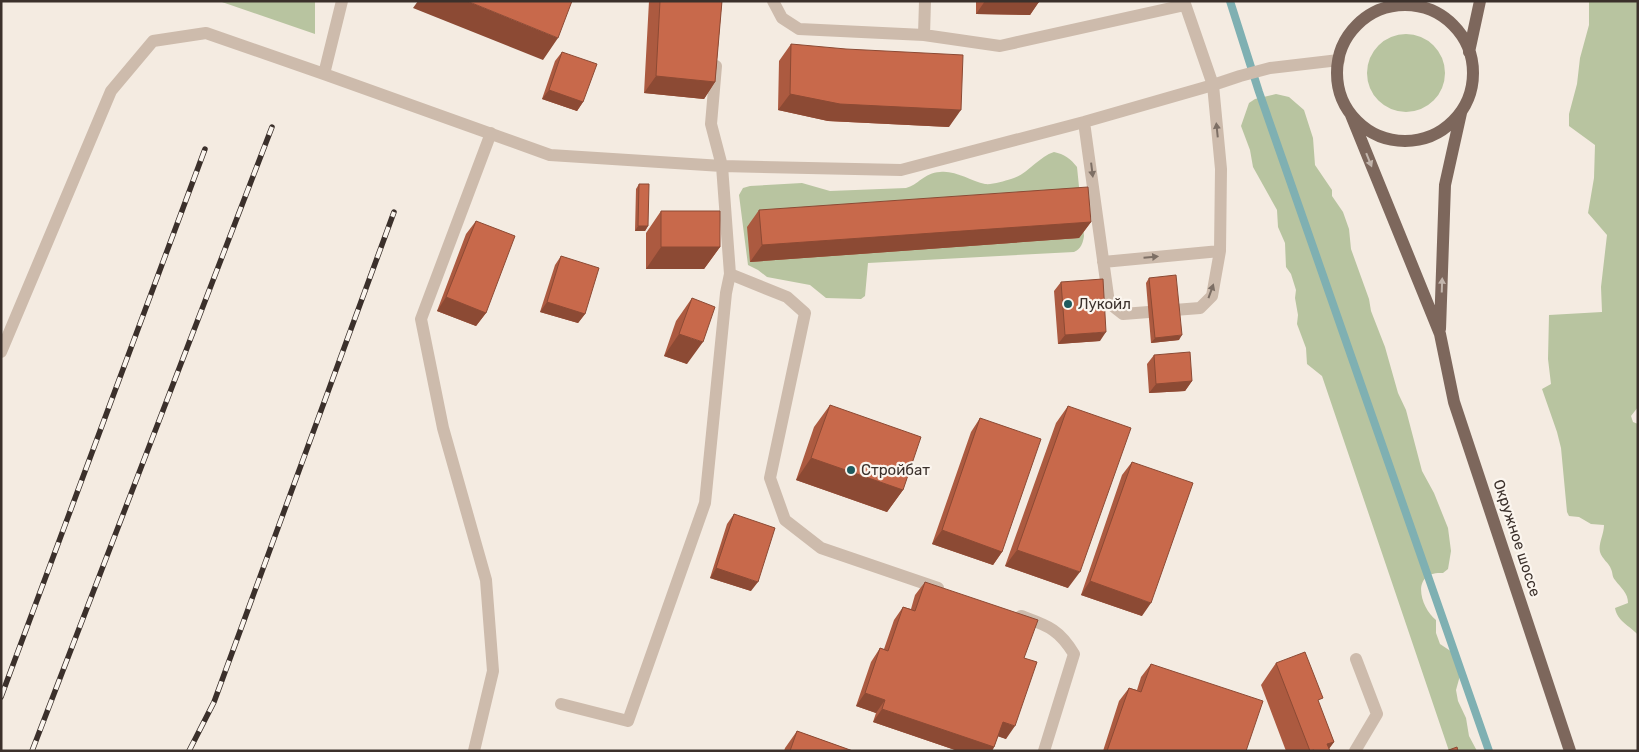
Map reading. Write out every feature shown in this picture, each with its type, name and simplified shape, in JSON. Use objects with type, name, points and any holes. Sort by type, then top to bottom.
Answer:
[{"type":"main road","points":[[1469,52],[1480,1]]},
{"type":"main road","points":[[1398,3],[1412,4],[1442,14],[1454,24],[1463,37],[1469,52],[1472,67],[1471,83],[1468,97],[1462,110],[1453,122],[1429,138],[1416,142],[1401,143],[1373,135],[1351,115],[1343,102],[1339,88],[1339,60],[1342,46],[1358,22],[1370,13],[1383,7],[1398,3]]},
{"type":"main road","name":"Окружное шоссе","points":[[1440,334],[1446,185],[1462,110]]},
{"type":"main road","name":"Окружное шоссе","points":[[1351,115],[1440,334],[1454,402],[1570,751]]},
{"type":"lane","points":[[324,74],[342,1]]},
{"type":"lane","points":[[773,1],[782,18],[799,29],[924,36],[1000,46],[1184,3],[1213,85],[1221,169],[1220,252],[1212,296],[1200,308],[1123,314],[1109,303],[1084,122]]},
{"type":"lane","points":[[924,36],[925,1]]},
{"type":"lane","points":[[1,352],[111,91],[153,41],[206,33],[550,155],[722,166],[901,170],[1084,122],[1270,68],[1339,60]]},
{"type":"lane","points":[[560,704],[628,722],[704,503],[726,293],[730,274],[722,166],[712,124],[717,58]]},
{"type":"lane","points":[[474,751],[493,671],[486,580],[443,428],[421,319],[491,133]]},
{"type":"lane","points":[[1103,262],[1220,252]]},
{"type":"lane","points":[[730,274],[787,297],[805,313],[770,478],[786,520],[821,548],[949,592]]},
{"type":"lane","points":[[1014,614],[1050,626],[1066,641],[1074,654],[1044,751]]},
{"type":"lane","points":[[1355,751],[1377,714],[1356,659]]},
{"type":"green space","points":[[219,1],[315,1],[315,34]]},
{"type":"green space","points":[[1589,1],[1638,1],[1638,407],[1631,416],[1633,422],[1638,424],[1638,635],[1616,613],[1615,608],[1628,603],[1628,599],[1614,579],[1610,567],[1600,552],[1604,525],[1591,524],[1579,517],[1569,516],[1567,512],[1561,448],[1542,389],[1551,384],[1548,359],[1549,315],[1602,312],[1601,287],[1607,235],[1588,213],[1594,178],[1595,145],[1569,126],[1569,114],[1577,84],[1580,58],[1589,25]]},
{"type":"green space","points":[[1398,34],[1414,34],[1428,40],[1439,51],[1445,65],[1445,81],[1439,95],[1428,106],[1414,112],[1398,112],[1384,106],[1373,95],[1367,81],[1367,65],[1373,51],[1384,40]]},
{"type":"green space","points":[[1276,94],[1289,97],[1304,110],[1313,138],[1315,165],[1332,190],[1332,196],[1343,212],[1349,229],[1351,249],[1385,347],[1398,393],[1406,410],[1422,471],[1434,493],[1448,528],[1451,551],[1448,569],[1443,573],[1433,574],[1426,578],[1422,584],[1422,599],[1430,614],[1436,620],[1436,633],[1440,644],[1452,652],[1461,672],[1456,690],[1458,701],[1466,718],[1469,736],[1477,751],[1449,751],[1322,376],[1307,364],[1306,348],[1297,324],[1296,290],[1291,274],[1286,267],[1285,243],[1278,227],[1277,210],[1253,167],[1250,150],[1241,126],[1249,103],[1255,99]]},
{"type":"green space","points":[[1054,152],[1067,157],[1077,167],[1084,236],[1081,245],[1074,252],[868,263],[865,296],[861,299],[826,298],[810,285],[767,277],[748,265],[739,195],[743,188],[802,183],[830,191],[906,188],[934,173],[946,172],[980,183],[991,184],[1017,177],[1048,154]]},
{"type":"building","points":[[467,1],[572,1],[558,38]]},
{"type":"building","points":[[660,1],[722,1],[715,82],[656,76]]},
{"type":"building","points":[[998,1],[1039,1],[1039,2]]},
{"type":"building","points":[[791,44],[963,55],[961,110],[840,104],[790,94]]},
{"type":"building","points":[[562,52],[597,64],[583,102],[549,90]]},
{"type":"building","points":[[639,184],[649,184],[648,226],[638,226]]},
{"type":"building","points":[[1088,187],[1091,222],[762,245],[759,210]]},
{"type":"building","points":[[661,211],[720,211],[720,247],[661,247]]},
{"type":"building","points":[[476,221],[515,236],[486,313],[446,297]]},
{"type":"building","points":[[561,256],[599,268],[585,314],[547,302]]},
{"type":"building","points":[[1176,275],[1182,335],[1155,338],[1149,278]]},
{"type":"building","points":[[1103,279],[1106,332],[1065,335],[1061,282]]},
{"type":"building","points":[[692,298],[715,307],[703,342],[679,334]]},
{"type":"building","points":[[1190,352],[1192,381],[1156,384],[1154,355]]},
{"type":"building","points":[[830,405],[921,437],[903,490],[811,458]]},
{"type":"building","points":[[1068,406],[1131,428],[1080,572],[1017,550]]},
{"type":"building","points":[[980,418],[1041,439],[1002,552],[942,530]]},
{"type":"building","points":[[1132,462],[1193,483],[1151,603],[1090,581]]},
{"type":"building","points":[[734,514],[775,528],[758,582],[716,568]]},
{"type":"building","points":[[925,582],[1038,620],[1024,658],[1037,662],[1015,726],[1003,722],[994,747],[882,709],[885,700],[865,693],[880,648],[888,651],[903,607],[915,611]]},
{"type":"building","points":[[1305,652],[1323,698],[1318,700],[1334,742],[1327,744],[1330,751],[1310,751],[1276,663]]},
{"type":"building","points":[[1151,664],[1263,701],[1246,751],[1107,751],[1129,688],[1141,692]]},
{"type":"building","points":[[797,731],[853,751],[790,751]]},
{"type":"building","points":[[1457,747],[1458,751],[1446,751]]},
{"type":"waterway","points":[[1230,1],[1259,92],[1489,751]]},
{"type":"railway","points":[[32,751],[272,127]]},
{"type":"railway","points":[[1,697],[205,149]]},
{"type":"railway","points":[[189,751],[214,702],[394,212]]},
{"type":"place","name":"Лукойл","points":[[1068,304]]},
{"type":"place","name":"Стройбат","points":[[851,470]]}]
